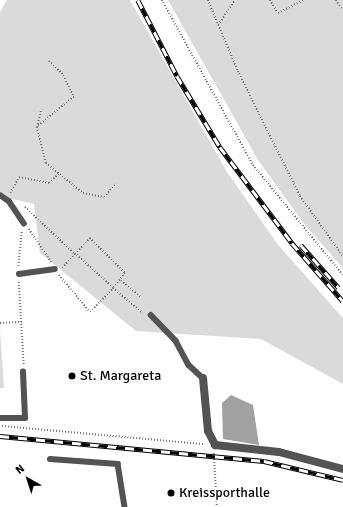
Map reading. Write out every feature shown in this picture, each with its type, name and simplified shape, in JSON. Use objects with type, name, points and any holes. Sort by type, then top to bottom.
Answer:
[{"type":"street","points":[[203,378],[208,431],[215,445],[279,452],[343,469]]},
{"type":"lane","points":[[0,195],[9,201],[24,223]]},
{"type":"lane","points":[[19,274],[57,271]]},
{"type":"lane","points":[[151,315],[176,341],[189,365],[203,378]]},
{"type":"lane","points":[[0,418],[24,418],[23,372]]},
{"type":"lane","points":[[50,460],[118,464],[125,507]]},
{"type":"path","points":[[162,0],[253,164],[343,276]]},
{"type":"path","points":[[208,0],[218,25],[300,196],[343,256]]},
{"type":"path","points":[[218,25],[235,0]]},
{"type":"path","points":[[270,0],[278,13],[304,0]]},
{"type":"path","points":[[336,0],[343,10]]},
{"type":"path","points":[[37,127],[74,97],[62,73],[49,61]]},
{"type":"path","points":[[41,109],[37,127],[44,158],[74,188],[95,196],[104,197],[116,183]]},
{"type":"path","points":[[9,201],[11,187],[19,177],[49,183],[59,173]]},
{"type":"path","points":[[26,207],[139,312],[151,315]]},
{"type":"path","points":[[24,223],[57,271],[90,312],[125,273],[90,238],[57,271]]},
{"type":"path","points":[[23,372],[19,239],[24,223]]},
{"type":"path","points":[[120,280],[140,297]]},
{"type":"path","points":[[0,324],[22,322]]},
{"type":"path","points":[[0,426],[215,445],[217,507]]},
{"type":"shaded area","points":[[7,0],[130,0],[227,172],[279,246],[343,318],[343,384],[261,339],[136,331],[40,253],[34,204],[0,196],[0,12]]},
{"type":"shaded area","points":[[168,0],[343,0],[343,268],[305,225],[258,160]]},
{"type":"shaded area","points":[[0,331],[4,388],[0,388]]},
{"type":"shaded area","points":[[231,395],[253,405],[259,445],[223,439],[222,403]]},
{"type":"railway","points":[[138,0],[177,76],[220,147],[292,243],[343,301]]},
{"type":"railway","points":[[301,245],[339,288]]},
{"type":"railway","points":[[0,436],[264,461],[343,480]]},
{"type":"place","name":"St. Margareta","points":[[72,376]]},
{"type":"place","name":"Kreissporthalle","points":[[171,493]]}]
